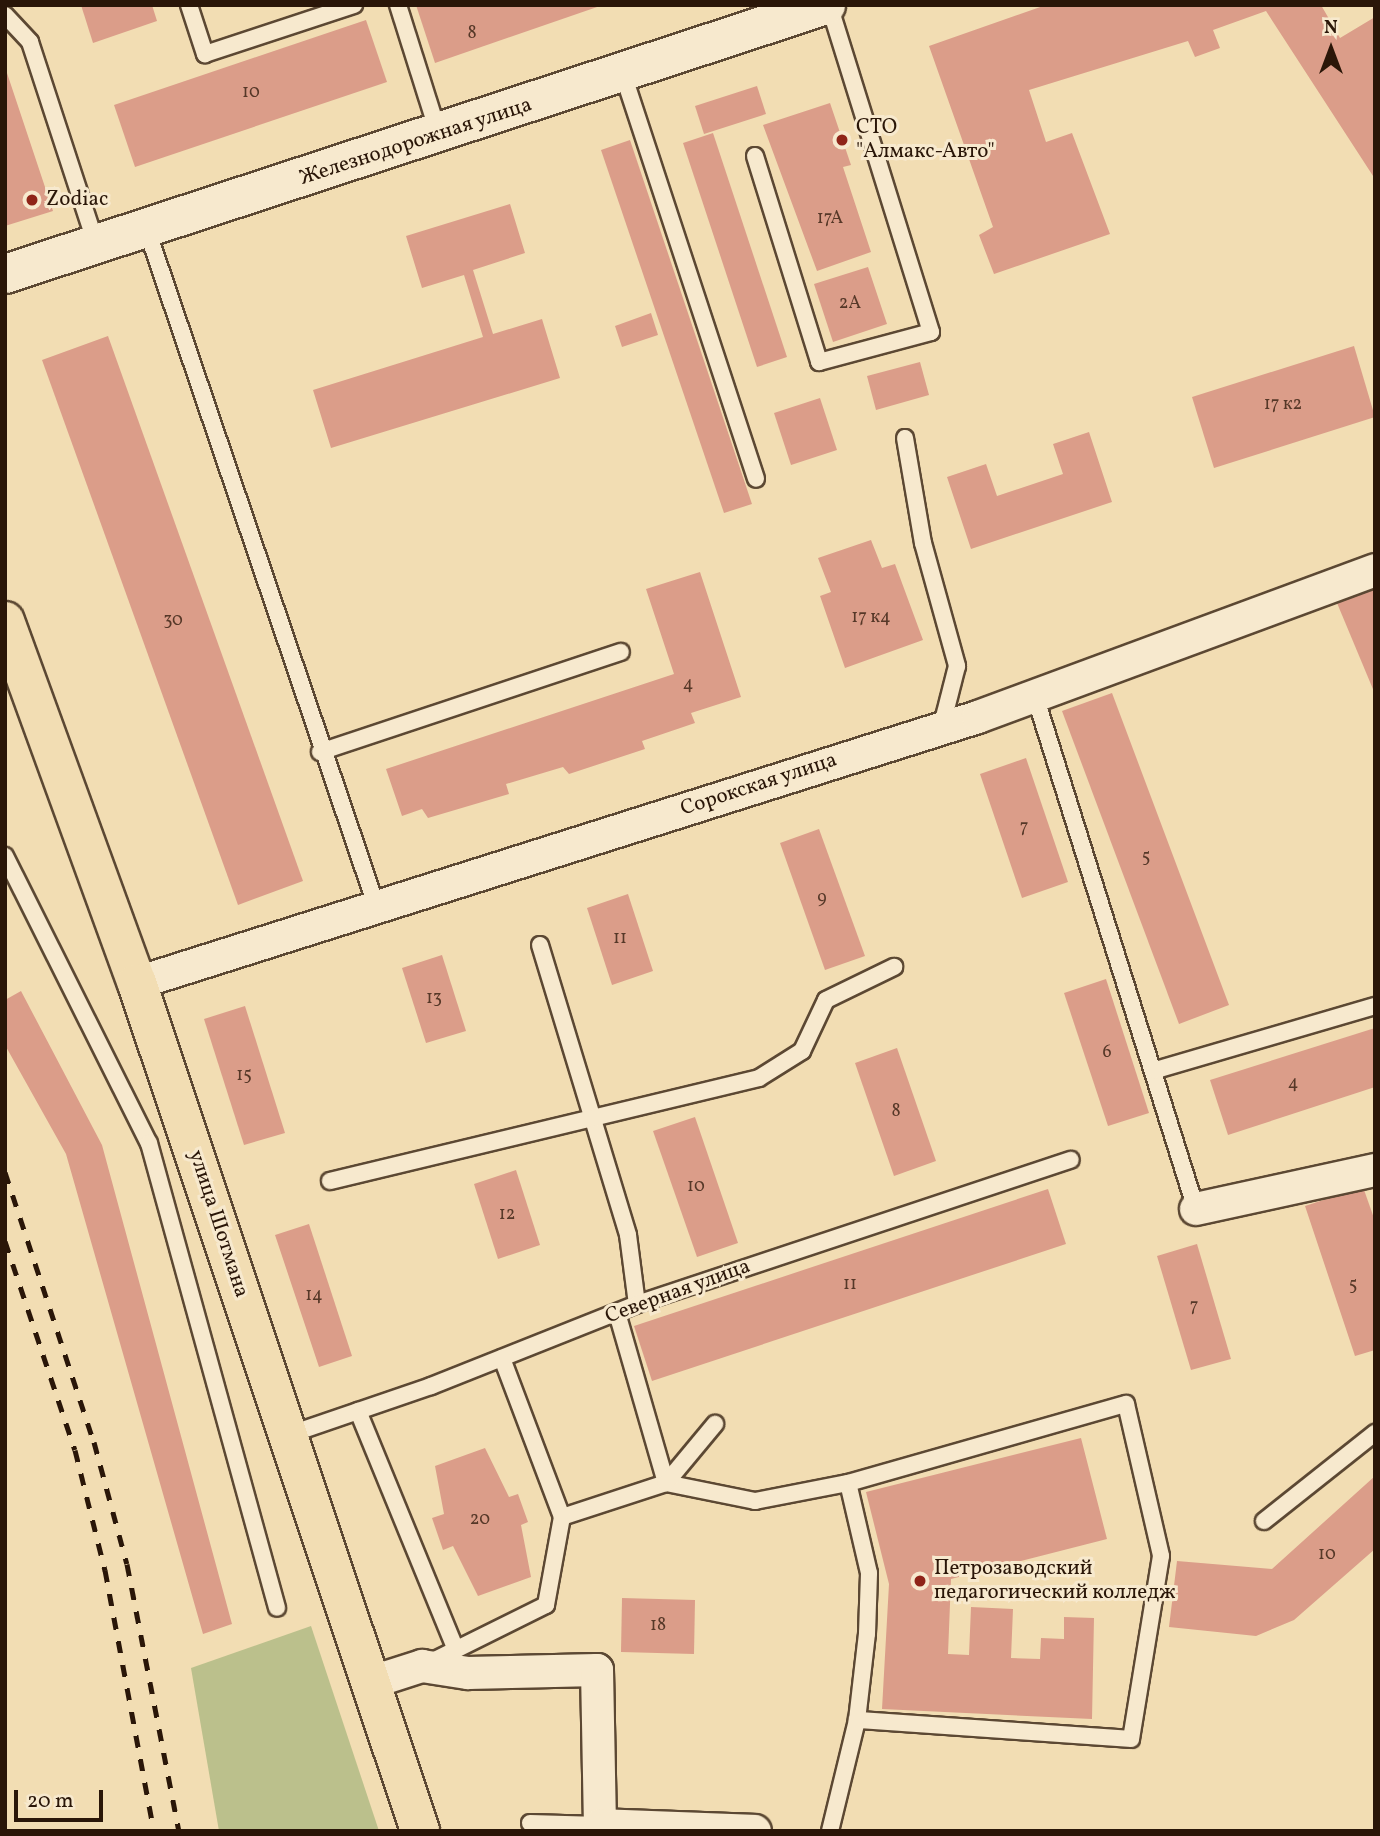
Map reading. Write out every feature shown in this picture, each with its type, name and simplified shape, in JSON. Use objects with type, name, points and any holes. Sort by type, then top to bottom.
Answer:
[{"type":"main road","name":"улица Шотмана","points":[[5,621],[137,983],[420,1831]]},
{"type":"street","name":"Железнодорожная улица","points":[[5,274],[147,230],[828,5]]},
{"type":"street","name":"Сорокская улица","points":[[137,983],[942,729],[1375,570]]},
{"type":"street","points":[[1196,1209],[1375,1170]]},
{"type":"street","points":[[369,1684],[422,1667],[468,1674],[597,1670],[600,1825],[755,1831]]},
{"type":"lane","points":[[189,5],[205,54],[354,5]]},
{"type":"lane","points":[[398,5],[438,134]]},
{"type":"lane","points":[[755,156],[819,362],[931,332],[828,5]]},
{"type":"lane","points":[[5,15],[30,42],[96,244]]},
{"type":"lane","points":[[623,74],[756,479]]},
{"type":"lane","points":[[147,230],[320,752],[377,908]]},
{"type":"lane","points":[[905,438],[923,543],[957,666],[942,729]]},
{"type":"lane","points":[[320,752],[621,652]]},
{"type":"lane","points":[[1035,696],[1156,1070],[1196,1209]]},
{"type":"lane","points":[[5,856],[149,1143],[277,1608]]},
{"type":"lane","points":[[540,945],[628,1235],[637,1304]]},
{"type":"lane","points":[[330,1181],[592,1114],[759,1077],[802,1051],[826,1000],[894,967]]},
{"type":"lane","points":[[1156,1070],[1375,1006]]},
{"type":"lane","name":"Северная улица","points":[[288,1435],[502,1358],[637,1304],[1072,1160]]},
{"type":"lane","points":[[617,1313],[666,1483]]},
{"type":"lane","points":[[422,1667],[546,1605],[562,1517],[502,1358]]},
{"type":"lane","points":[[562,1517],[666,1483],[755,1501],[848,1483],[1126,1404],[1161,1556],[1131,1739],[857,1720]]},
{"type":"lane","points":[[358,1411],[456,1650]]},
{"type":"lane","points":[[666,1483],[715,1424]]},
{"type":"lane","points":[[1264,1521],[1375,1433]]},
{"type":"lane","points":[[830,1831],[857,1720],[869,1573],[848,1483]]},
{"type":"lane","points":[[530,1823],[600,1825]]},
{"type":"green space","points":[[311,1626],[379,1831],[219,1831],[191,1668]]},
{"type":"building","points":[[81,5],[152,5],[157,21],[93,43]]},
{"type":"building","points":[[416,5],[600,5],[600,6],[435,63]]},
{"type":"building","points":[[1046,5],[1321,5],[1340,38],[1375,17],[1375,179],[1266,11],[1213,30],[1220,48],[1195,57],[1188,41],[1029,90],[1046,142],[1072,133],[1110,234],[994,274],[979,235],[993,227],[929,46]]},
{"type":"building","points":[[366,20],[387,82],[135,167],[114,105]]},
{"type":"building","points":[[5,67],[53,211],[5,226]]},
{"type":"building","points":[[757,86],[766,114],[704,134],[695,106]]},
{"type":"building","points":[[830,103],[851,165],[843,167],[871,252],[817,271],[763,125]]},
{"type":"building","points":[[713,133],[787,357],[757,367],[683,143]]},
{"type":"building","points":[[630,140],[752,504],[724,513],[601,150]]},
{"type":"building","points":[[510,204],[525,253],[473,270],[493,334],[542,319],[560,378],[331,448],[313,390],[483,337],[464,275],[422,288],[406,236]]},
{"type":"building","points":[[868,267],[887,324],[833,342],[814,284]]},
{"type":"building","points":[[651,313],[658,335],[622,347],[615,326]]},
{"type":"building","points":[[108,336],[303,881],[238,905],[42,360]]},
{"type":"building","points":[[1354,346],[1375,417],[1214,468],[1192,397]]},
{"type":"building","points":[[920,362],[929,395],[876,410],[867,376]]},
{"type":"building","points":[[820,398],[837,450],[791,465],[774,413]]},
{"type":"building","points":[[1089,432],[1112,502],[971,549],[947,477],[986,464],[997,496],[1063,474],[1053,444]]},
{"type":"building","points":[[871,540],[882,568],[895,564],[923,640],[845,668],[820,596],[831,592],[818,558]]},
{"type":"building","points":[[700,572],[741,697],[691,713],[695,723],[642,741],[645,749],[569,774],[563,767],[506,784],[509,794],[428,818],[422,809],[402,816],[386,769],[674,674],[646,589]]},
{"type":"building","points":[[1375,588],[1375,694],[1337,603]]},
{"type":"building","points":[[1112,693],[1229,1005],[1179,1024],[1062,711]]},
{"type":"building","points":[[1026,758],[1068,882],[1022,898],[980,774]]},
{"type":"building","points":[[819,829],[865,956],[825,970],[780,843]]},
{"type":"building","points":[[628,894],[653,971],[612,985],[587,908]]},
{"type":"building","points":[[442,955],[466,1031],[426,1043],[402,968]]},
{"type":"building","points":[[1106,979],[1149,1113],[1108,1126],[1064,993]]},
{"type":"building","points":[[21,991],[102,1145],[232,1624],[203,1634],[66,1154],[5,1045],[5,1000]]},
{"type":"building","points":[[245,1006],[285,1133],[244,1145],[204,1019]]},
{"type":"building","points":[[1375,1028],[1375,1087],[1228,1135],[1210,1080]]},
{"type":"building","points":[[897,1048],[936,1161],[894,1176],[855,1063]]},
{"type":"building","points":[[695,1117],[738,1243],[697,1257],[653,1131]]},
{"type":"building","points":[[516,1170],[540,1245],[498,1259],[474,1184]]},
{"type":"building","points":[[1363,1187],[1375,1221],[1375,1350],[1355,1356],[1305,1206]]},
{"type":"building","points":[[1048,1189],[1066,1244],[652,1381],[634,1326]]},
{"type":"building","points":[[309,1224],[352,1356],[319,1367],[275,1235]]},
{"type":"building","points":[[1197,1244],[1231,1359],[1191,1370],[1157,1256]]},
{"type":"building","name":"Петрозаводский педагогический колледж","points":[[1081,1438],[1107,1539],[951,1579],[948,1654],[969,1655],[971,1607],[1013,1609],[1011,1658],[1040,1659],[1041,1638],[1064,1639],[1064,1617],[1094,1618],[1092,1719],[882,1709],[889,1584],[866,1492]]},
{"type":"building","points":[[485,1448],[509,1497],[518,1494],[528,1522],[521,1525],[531,1577],[478,1596],[453,1546],[443,1550],[432,1518],[444,1514],[435,1466]]},
{"type":"building","points":[[1375,1476],[1375,1549],[1294,1620],[1256,1636],[1169,1627],[1177,1561],[1272,1569]]},
{"type":"building","points":[[622,1598],[695,1600],[694,1654],[621,1652]]},
{"type":"railway","points":[[5,1172],[94,1442],[127,1564],[179,1831]]},
{"type":"railway","points":[[5,1241],[75,1450],[105,1570],[154,1831]]},
{"type":"place","name":"СТО \"Алмакс-Авто\"","points":[[842,140]]},
{"type":"place","name":"Zodiac","points":[[32,200]]},
{"type":"place","name":"Петрозаводский педагогический колледж","points":[[920,1581]]}]
